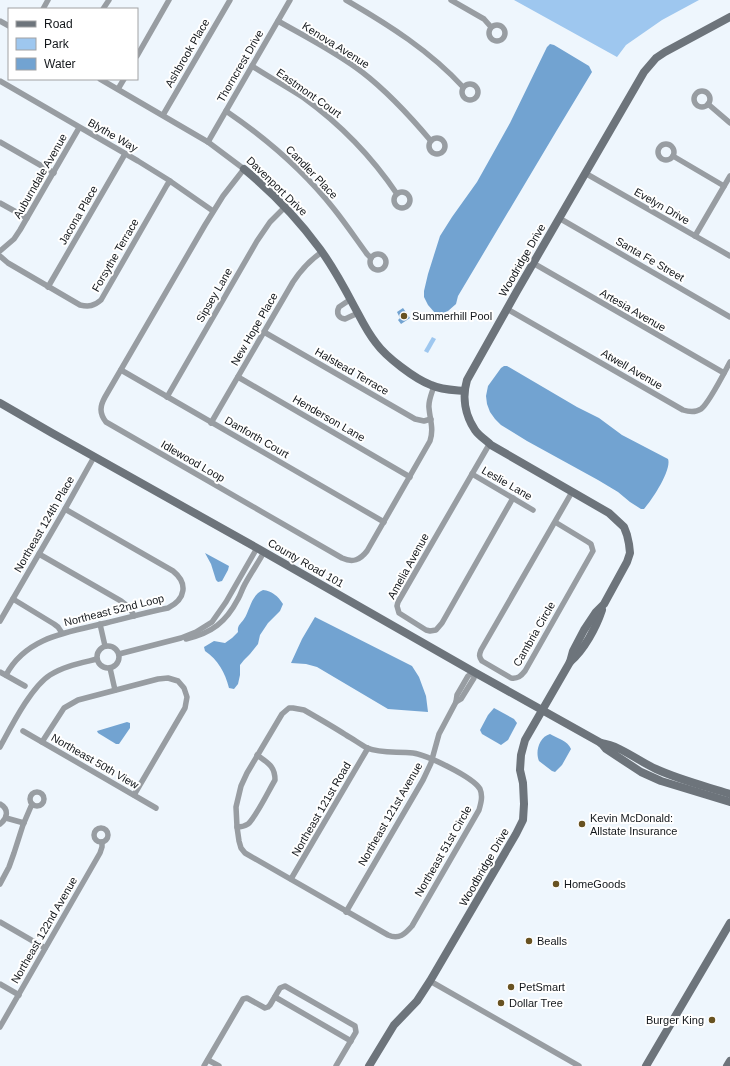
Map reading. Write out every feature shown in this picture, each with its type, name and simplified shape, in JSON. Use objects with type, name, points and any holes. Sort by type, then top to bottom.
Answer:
[{"type":"street","points":[[138,54],[169,0]]},
{"type":"street","name":"Ashbrook Place","points":[[163,115],[230,0]]},
{"type":"street","name":"Thorncrest Drive","points":[[208,142],[290,0]]},
{"type":"street","points":[[346,0],[378,18],[410,40],[444,68],[463,87]]},
{"type":"street","points":[[451,0],[484,19],[491,27]]},
{"type":"street","name":"Woodridge Drive","points":[[604,604],[627,562],[630,553],[624,527],[609,513],[490,444],[475,430],[470,421],[465,403],[464,391],[470,373],[506,309],[635,87],[649,66],[656,58],[665,52],[730,17]]},
{"type":"street","name":"Kenova Avenue","points":[[278,21],[338,56],[362,72],[389,95],[432,141]]},
{"type":"street","name":"Eastmont Court","points":[[252,66],[298,94],[337,125],[373,162],[397,194]]},
{"type":"street","name":"Davenport Drive","points":[[102,80],[208,142],[257,179],[304,229],[322,252],[333,268],[376,344],[386,354],[410,372],[434,386],[464,391]]},
{"type":"street","points":[[118,89],[123,80]]},
{"type":"street","name":"Blythe Way","points":[[0,81],[170,181],[213,211]]},
{"type":"street","points":[[708,104],[730,123]]},
{"type":"street","name":"Candler Place","points":[[226,111],[252,129],[307,178],[334,208],[371,258]]},
{"type":"street","name":"Auburndale Avenue","points":[[0,251],[14,239],[80,128]]},
{"type":"street","points":[[0,142],[54,173]]},
{"type":"street","name":"Jacona Place","points":[[48,287],[125,154]]},
{"type":"street","points":[[673,156],[724,186]]},
{"type":"street","name":"Idlewood Loop","points":[[244,169],[213,211],[101,405],[102,414],[106,422],[342,558],[352,561],[357,560],[364,555],[430,441],[432,431],[429,408],[434,386]]},
{"type":"street","name":"Evelyn Drive","points":[[585,173],[730,256]]},
{"type":"street","points":[[695,236],[730,176]]},
{"type":"street","name":"Forsythe Terrace","points":[[0,256],[8,263],[80,305],[89,306],[97,303],[103,296],[170,181]]},
{"type":"street","points":[[0,202],[27,218]]},
{"type":"street","name":"Sipsey Lane","points":[[167,397],[253,247],[270,222],[284,207]]},
{"type":"street","name":"Santa Fe Street","points":[[559,218],[730,317]]},
{"type":"street","name":"New Hope Place","points":[[211,423],[301,270],[322,252]]},
{"type":"street","name":"Artesia Avenue","points":[[533,264],[724,373]]},
{"type":"street","points":[[351,299],[338,307],[337,313],[345,319],[358,313]]},
{"type":"street","name":"Atwell Avenue","points":[[506,309],[648,391],[688,412],[697,411],[705,405],[730,362]]},
{"type":"street","name":"Halstead Terrace","points":[[264,332],[415,419],[424,421],[431,419]]},
{"type":"street","name":"Danforth Court","points":[[121,370],[384,522]]},
{"type":"street","name":"Henderson Lane","points":[[238,377],[410,477]]},
{"type":"street","name":"County Road 101","points":[[1,405],[261,550],[601,743],[606,749],[641,772],[654,773],[661,781],[715,793],[730,794]]},
{"type":"street","name":"Amelia Avenue","points":[[490,444],[398,602],[396,606],[401,615],[426,630],[436,630],[442,623],[513,498]]},
{"type":"street","name":"Northeast 124th Place","points":[[0,621],[94,457]]},
{"type":"street","name":"Leslie Lane","points":[[472,474],[533,510]]},
{"type":"street","name":"Cambria Circle","points":[[555,522],[591,544],[593,551],[525,671],[519,677],[515,679],[511,678],[482,661],[480,658],[481,650],[572,492]]},
{"type":"street","name":"Northeast 52nd Loop","points":[[6,675],[18,658],[43,640],[62,633],[168,608],[179,601],[182,595],[183,589],[181,579],[173,571],[65,509]]},
{"type":"street","points":[[119,654],[181,638],[196,632],[212,622],[261,550]]},
{"type":"street","points":[[181,638],[184,639],[207,633],[227,617],[239,598],[261,550]]},
{"type":"street","points":[[39,554],[121,601],[130,608],[134,616]]},
{"type":"street","points":[[13,599],[58,626],[62,633]]},
{"type":"street","name":"Woodbridge Drive","points":[[370,1066],[394,1025],[418,1000],[430,981],[516,834],[523,820],[523,782],[520,770],[521,755],[526,740],[570,662],[573,651],[584,630],[596,612],[604,604]]},
{"type":"street","points":[[100,624],[105,646]]},
{"type":"street","points":[[105,646],[112,646],[119,654],[116,664],[110,668],[103,667],[98,662],[96,656],[99,649],[105,646]]},
{"type":"street","points":[[0,747],[29,698],[39,685],[50,675],[61,669],[97,659]]},
{"type":"street","points":[[110,668],[115,690]]},
{"type":"street","points":[[0,672],[25,686]]},
{"type":"street","name":"Northeast 121st Avenue","points":[[346,912],[423,780],[432,759],[439,734],[456,702],[461,699],[474,678],[474,672]]},
{"type":"street","points":[[42,742],[64,708],[78,700],[168,678],[178,681],[184,688],[187,697],[185,708],[134,796]]},
{"type":"street","name":"Northeast 51st Circle","points":[[293,708],[304,710],[368,748],[423,755],[455,771],[474,783],[480,789],[482,795],[477,814],[414,922],[403,936],[388,936],[245,853],[241,848],[236,827],[236,807],[246,773],[282,714],[286,710],[293,708]]},
{"type":"street","name":"Northeast 50th View","points":[[23,731],[156,808]]},
{"type":"street","name":"Northeast 121st Road","points":[[291,879],[368,748]]},
{"type":"street","points":[[236,827],[242,827],[254,816],[274,780],[275,774],[272,767],[257,755]]},
{"type":"street","name":"County Road 101","points":[[715,793],[730,802]]},
{"type":"street","points":[[0,804],[5,808],[7,814],[5,820],[0,824]]},
{"type":"street","points":[[0,884],[12,860],[32,804]]},
{"type":"street","points":[[6,818],[24,823]]},
{"type":"street","name":"Northeast 122nd Avenue","points":[[0,1027],[100,853],[102,842]]},
{"type":"street","points":[[0,922],[45,948]]},
{"type":"street","points":[[646,1066],[730,923]]},
{"type":"street","points":[[430,981],[578,1066]]},
{"type":"street","points":[[0,984],[19,995]]},
{"type":"street","points":[[204,1066],[243,999],[249,998],[266,1008],[270,1006],[281,987],[286,986],[356,1028],[356,1032],[336,1066]]},
{"type":"street","points":[[275,997],[351,1041]]},
{"type":"street","points":[[208,1060],[219,1066]]},
{"type":"street","points":[[727,1066],[730,1061]]},
{"type":"green space","points":[[514,0],[699,0],[662,20],[626,45],[617,57]]},
{"type":"green space","points":[[432,337],[436,339],[428,353],[424,351]]},
{"type":"water","points":[[550,44],[589,66],[592,72],[458,296],[456,304],[448,311],[440,314],[435,313],[428,305],[424,297],[424,291],[440,236],[477,182],[510,123],[547,47]]},
{"type":"water","name":"Summerhill Pool","points":[[403,308],[410,318],[401,324],[398,320],[400,318],[397,312]]},
{"type":"water","points":[[504,366],[507,366],[577,407],[599,418],[622,435],[668,459],[667,470],[664,477],[652,499],[644,509],[641,509],[618,492],[598,480],[527,441],[501,425],[495,419],[490,412],[486,396],[488,386]]},
{"type":"water","points":[[205,553],[229,566],[222,581],[218,582],[216,580],[211,564]]},
{"type":"water","points":[[263,590],[274,594],[283,604],[280,611],[268,623],[260,635],[258,644],[240,665],[238,684],[234,689],[229,688],[220,667],[214,658],[205,651],[204,647],[214,641],[225,643],[232,638],[238,632],[239,626],[243,621],[253,599]]},
{"type":"water","points":[[315,617],[412,666],[419,677],[426,696],[428,712],[388,709],[317,667],[306,664],[291,663],[302,639]]},
{"type":"water","points":[[494,708],[514,719],[517,723],[508,740],[501,745],[482,734],[480,730],[488,715]]},
{"type":"water","points":[[127,722],[130,723],[130,728],[119,744],[116,744],[97,731]]},
{"type":"water","points":[[550,734],[565,742],[571,749],[562,765],[555,772],[539,761],[537,753],[543,738]]},
{"type":"place","name":"Summerhill Pool","points":[[404,316]]},
{"type":"place","name":"Kevin McDonald: Allstate Insurance","points":[[582,824]]},
{"type":"place","name":"HomeGoods","points":[[556,884]]},
{"type":"place","name":"Bealls","points":[[529,941]]},
{"type":"place","name":"PetSmart","points":[[511,987]]},
{"type":"place","name":"Dollar Tree","points":[[501,1003]]},
{"type":"place","name":"Burger King","points":[[712,1020]]}]
